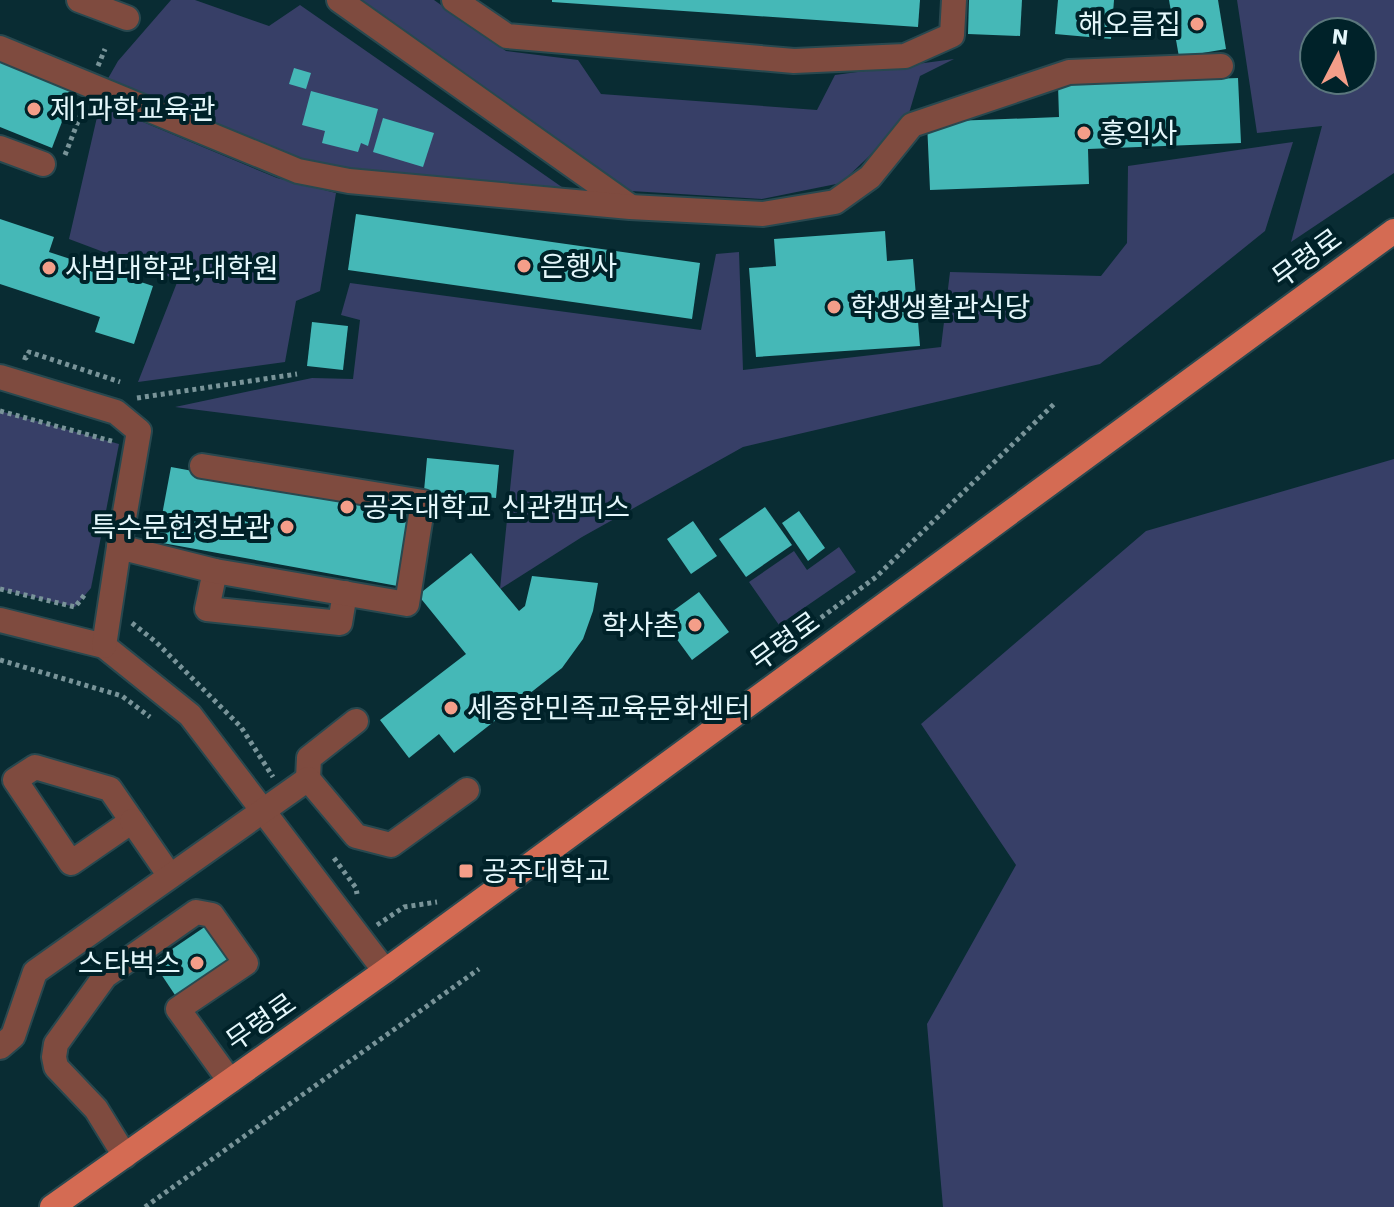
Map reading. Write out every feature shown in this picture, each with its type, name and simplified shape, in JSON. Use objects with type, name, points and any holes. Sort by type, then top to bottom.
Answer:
[{"type":"main road","name":"무령로","points":[[52,1207],[385,971],[1394,231]]},
{"type":"lane","points":[[79,0],[127,18]]},
{"type":"lane","points":[[339,0],[630,207]]},
{"type":"lane","points":[[454,0],[507,36],[794,61],[905,56],[952,35],[954,0]]},
{"type":"lane","points":[[0,48],[298,171],[349,181],[630,207],[763,214],[835,202],[870,177],[912,125],[1069,72],[1221,66]]},
{"type":"lane","points":[[0,148],[54,160]]},
{"type":"lane","points":[[0,377],[116,412],[139,431],[104,646]]},
{"type":"lane","points":[[119,547],[215,571],[407,604],[423,502],[202,466]]},
{"type":"lane","points":[[215,571],[207,609],[340,623],[345,593]]},
{"type":"lane","points":[[0,620],[104,646],[190,715],[385,971]]},
{"type":"lane","points":[[356,721],[309,758],[308,779],[356,836],[391,845],[467,790]]},
{"type":"lane","points":[[132,821],[71,863],[15,780],[35,767],[110,789],[170,876]]},
{"type":"lane","points":[[0,1047],[13,1036],[35,972],[308,779]]},
{"type":"lane","points":[[125,1156],[96,1109],[56,1067],[56,1044],[105,976],[196,912],[212,915],[246,963],[178,1009],[230,1081]]},
{"type":"path","points":[[54,160],[91,86]]},
{"type":"path","points":[[13,353],[26,358],[29,352],[120,382]]},
{"type":"path","points":[[136,398],[297,374]]},
{"type":"path","points":[[763,660],[876,577],[1054,404]]},
{"type":"path","points":[[0,411],[119,444]]},
{"type":"path","points":[[0,589],[75,607],[91,588]]},
{"type":"path","points":[[0,660],[122,696]]},
{"type":"path","points":[[334,858],[356,888],[358,903]]},
{"type":"path","points":[[370,922],[378,926],[404,907],[436,902],[449,893]]},
{"type":"path","points":[[145,1207],[479,969]]},
{"type":"shaded area","points":[[171,0],[195,0],[269,26],[300,5],[569,192],[354,171],[302,160],[106,82],[118,61]]},
{"type":"shaded area","points":[[359,0],[434,0],[506,51],[578,60],[601,94],[817,110],[835,75],[954,59],[920,76],[907,120],[841,183],[762,199],[631,191]]},
{"type":"shaded area","points":[[1237,0],[1394,0],[1394,173],[1291,242],[1322,126],[1257,133]]},
{"type":"shaded area","points":[[100,104],[277,178],[336,193],[320,291],[296,301],[285,362],[138,382],[178,280],[69,239]]},
{"type":"shaded area","points":[[1293,142],[1265,231],[1100,364],[743,447],[582,537],[500,589],[514,450],[175,407],[312,378],[353,379],[360,320],[341,315],[350,283],[701,330],[716,254],[739,252],[743,370],[941,347],[950,272],[1101,276],[1127,243],[1128,166]]},
{"type":"shaded area","points":[[0,411],[119,444],[91,588],[75,607],[0,589]]},
{"type":"shaded area","points":[[1394,459],[1394,1207],[943,1207],[927,1024],[1016,865],[921,724],[1146,531]]},
{"type":"shaded area","points":[[839,547],[856,572],[779,625],[749,582],[794,551],[807,570]]},
{"type":"building","points":[[552,0],[920,0],[918,27]]},
{"type":"building","points":[[969,0],[1022,0],[1020,36],[968,34]]},
{"type":"building","name":"해오름집","points":[[1058,0],[1114,0],[1111,39],[1055,34]]},
{"type":"building","name":"해오름집","points":[[1169,0],[1218,0],[1226,49],[1179,57]]},
{"type":"building","name":"제1과학교육관","points":[[0,61],[74,90],[52,148],[0,127]]},
{"type":"building","points":[[294,68],[311,73],[306,89],[289,84]]},
{"type":"building","name":"홍익사","points":[[1238,78],[1241,143],[1088,149],[1089,184],[930,190],[927,122],[1059,117],[1058,85]]},
{"type":"building","points":[[311,91],[378,109],[368,146],[361,143],[358,152],[322,143],[325,131],[302,125]]},
{"type":"building","points":[[383,118],[434,133],[423,167],[373,152]]},
{"type":"building","name":"은행사","points":[[356,214],[700,263],[692,319],[348,270]]},
{"type":"building","name":"사범대학관,대학원","points":[[0,219],[54,237],[49,252],[153,286],[134,344],[95,332],[100,317],[0,284]]},
{"type":"building","name":"학생생활관식당","points":[[885,231],[887,261],[913,259],[920,346],[756,357],[749,268],[776,266],[774,239]]},
{"type":"building","points":[[312,322],[348,326],[343,370],[307,366]]},
{"type":"building","points":[[427,458],[499,465],[496,498],[424,491]]},
{"type":"building","name":"특수문헌정보관","points":[[171,467],[417,512],[403,587],[157,542]]},
{"type":"building","points":[[765,507],[792,545],[746,577],[719,539]]},
{"type":"building","points":[[799,511],[825,548],[808,561],[782,523]]},
{"type":"building","points":[[693,521],[717,556],[691,574],[667,539]]},
{"type":"building","points":[[471,553],[519,611],[525,606],[532,576],[598,583],[593,611],[583,639],[562,668],[454,753],[439,734],[409,758],[380,720],[466,654],[418,595]]},
{"type":"building","name":"학사촌","points":[[699,592],[729,632],[692,660],[662,619]]},
{"type":"building","name":"스타벅스","points":[[212,922],[240,964],[181,1004],[153,962]]},
{"type":"place","name":"해오름집","points":[[1197,24]]},
{"type":"place","name":"제1과학교육관","points":[[34,109]]},
{"type":"place","name":"홍익사","points":[[1084,133]]},
{"type":"place","name":"은행사","points":[[524,266]]},
{"type":"place","name":"사범대학관,대학원","points":[[49,268]]},
{"type":"place","name":"학생생활관식당","points":[[834,307]]},
{"type":"place","name":"공주대학교 신관캠퍼스","points":[[347,507]]},
{"type":"place","name":"특수문헌정보관","points":[[287,527]]},
{"type":"place","name":"학사촌","points":[[695,625]]},
{"type":"place","name":"세종한민족교육문화센터","points":[[451,708]]},
{"type":"place","name":"공주대학교","points":[[466,871]]},
{"type":"place","name":"스타벅스","points":[[197,963]]}]
